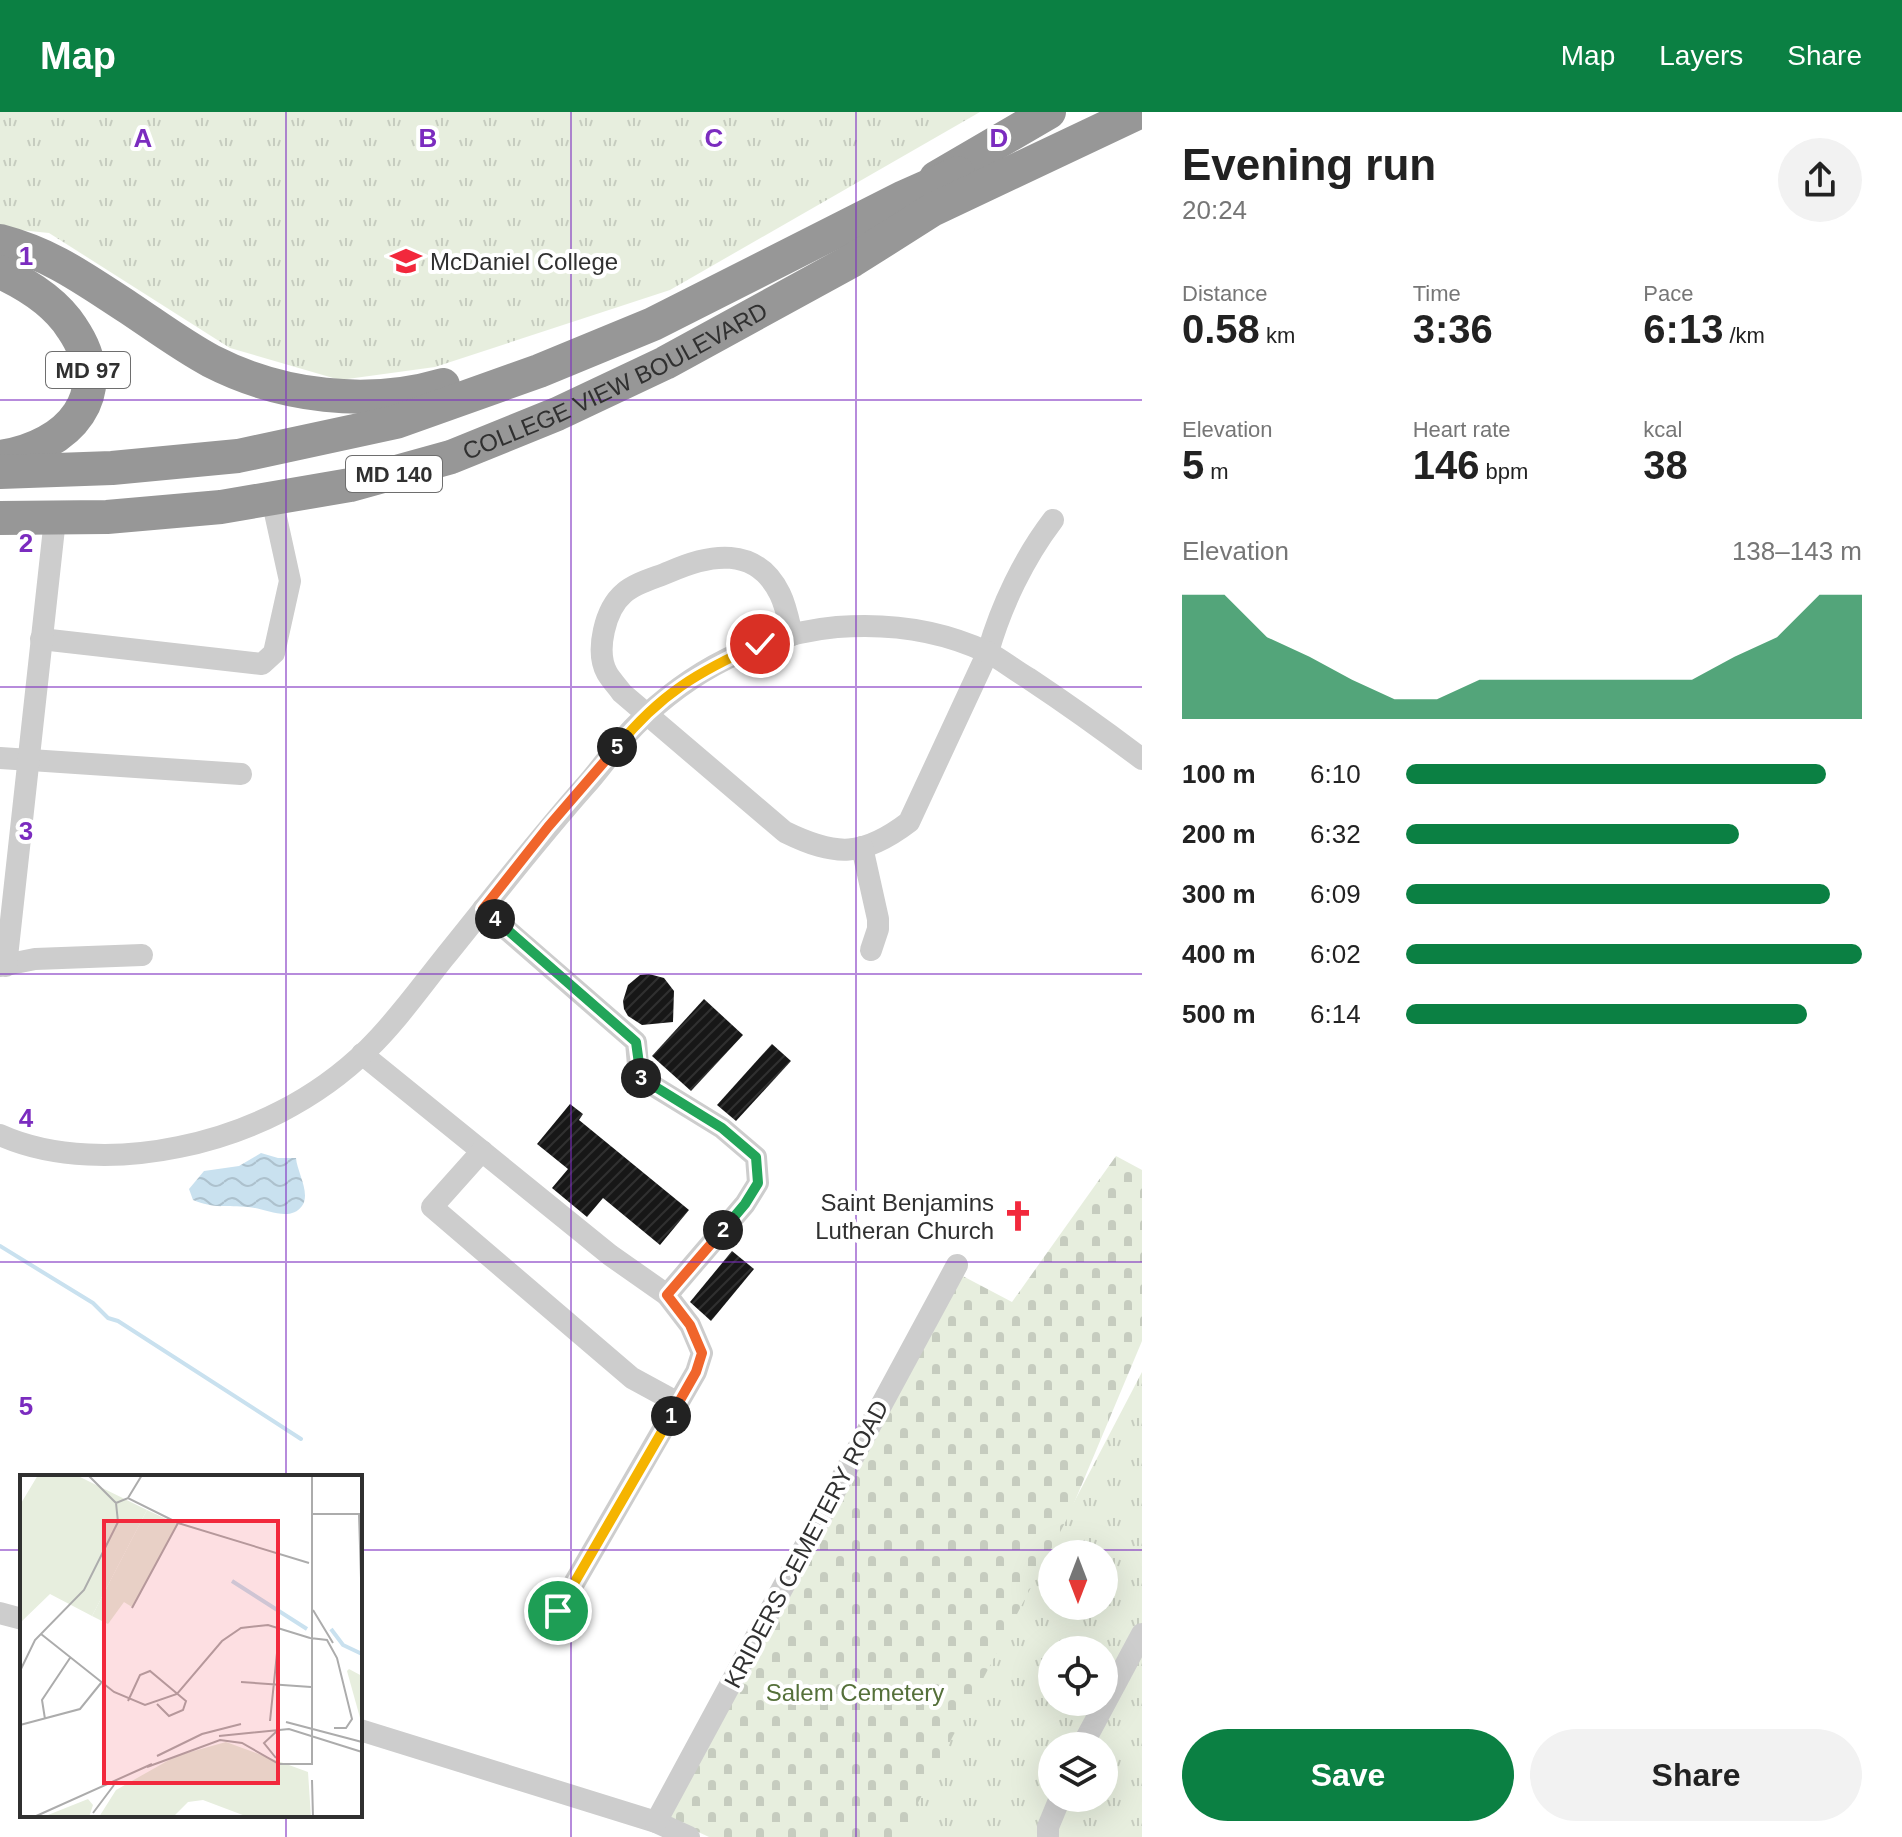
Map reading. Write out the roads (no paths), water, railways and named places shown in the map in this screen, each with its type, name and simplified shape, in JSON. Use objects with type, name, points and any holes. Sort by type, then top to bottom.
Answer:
[{"type":"highway","points":[[904,197],[1049,112]]},
{"type":"highway","name":"COLLEGE VIEW BOULEVARD","points":[[0,472],[112,468],[238,456],[396,422],[539,371],[653,324],[904,197],[1091,112]]},
{"type":"highway","name":"COLLEGE VIEW BOULEVARD","points":[[0,518],[55,519],[148,514],[272,499],[362,482],[451,457],[583,402],[665,363],[853,260],[932,210],[1139,112]]},
{"type":"highway","points":[[0,241],[42,255],[78,273],[196,352],[238,373],[306,392],[379,397],[435,387],[556,348],[860,220]]},
{"type":"highway","name":"MD 97","points":[[0,272],[62,314],[86,353],[89,373],[81,409],[70,427],[38,448],[0,457]]},
{"type":"street","points":[[41,639],[262,664],[274,653],[290,581],[272,499]]},
{"type":"street","points":[[55,519],[3,966],[35,959],[142,955]]},
{"type":"street","points":[[792,635],[780,593],[765,574],[743,560],[719,555],[694,561],[624,592],[610,612],[602,651],[606,671],[622,693],[785,832],[814,846],[838,851],[862,847],[889,837],[909,822],[988,652],[994,629],[1017,579],[1053,520]]},
{"type":"street","points":[[7,1138],[62,1151],[129,1154],[206,1141],[241,1131],[311,1095],[362,1054],[548,827],[646,715],[665,697],[710,666],[760,644],[816,629],[873,624],[934,633],[988,652],[1079,712],[1142,759]]},
{"type":"street","points":[[0,758],[241,774]]},
{"type":"street","points":[[862,847],[878,919],[871,950]]},
{"type":"street","points":[[483,909],[636,1042],[639,1077],[722,1128],[756,1157],[758,1183],[745,1204],[667,1295]]},
{"type":"street","points":[[362,1054],[610,1255],[667,1295],[690,1325],[702,1353],[696,1372],[558,1611]]},
{"type":"street","points":[[482,1151],[432,1207],[632,1378],[678,1403]]},
{"type":"street","name":"KRIDERS CEMETERY ROAD","points":[[656,1822],[957,1265]]},
{"type":"street","points":[[0,1613],[20,1618]]},
{"type":"street","points":[[1090,1732],[1142,1634]]},
{"type":"street","points":[[362,1731],[656,1822],[689,1837]]},
{"type":"street","points":[[1048,1837],[1048,1827],[1054,1812]]},
{"type":"water","points":[[261,1153],[278,1158],[296,1158],[305,1195],[297,1211],[284,1214],[248,1207],[214,1206],[193,1200],[189,1189],[204,1171],[239,1166]]},
{"type":"waterway","points":[[0,1246],[301,1439]]},
{"type":"place","name":"McDaniel College","points":[[406,261]]},
{"type":"place","name":"Saint Benjamins Lutheran Church","points":[[1018,1216]]},
{"type":"park label","name":"Salem Cemetery","points":[[855,1692]]}]
